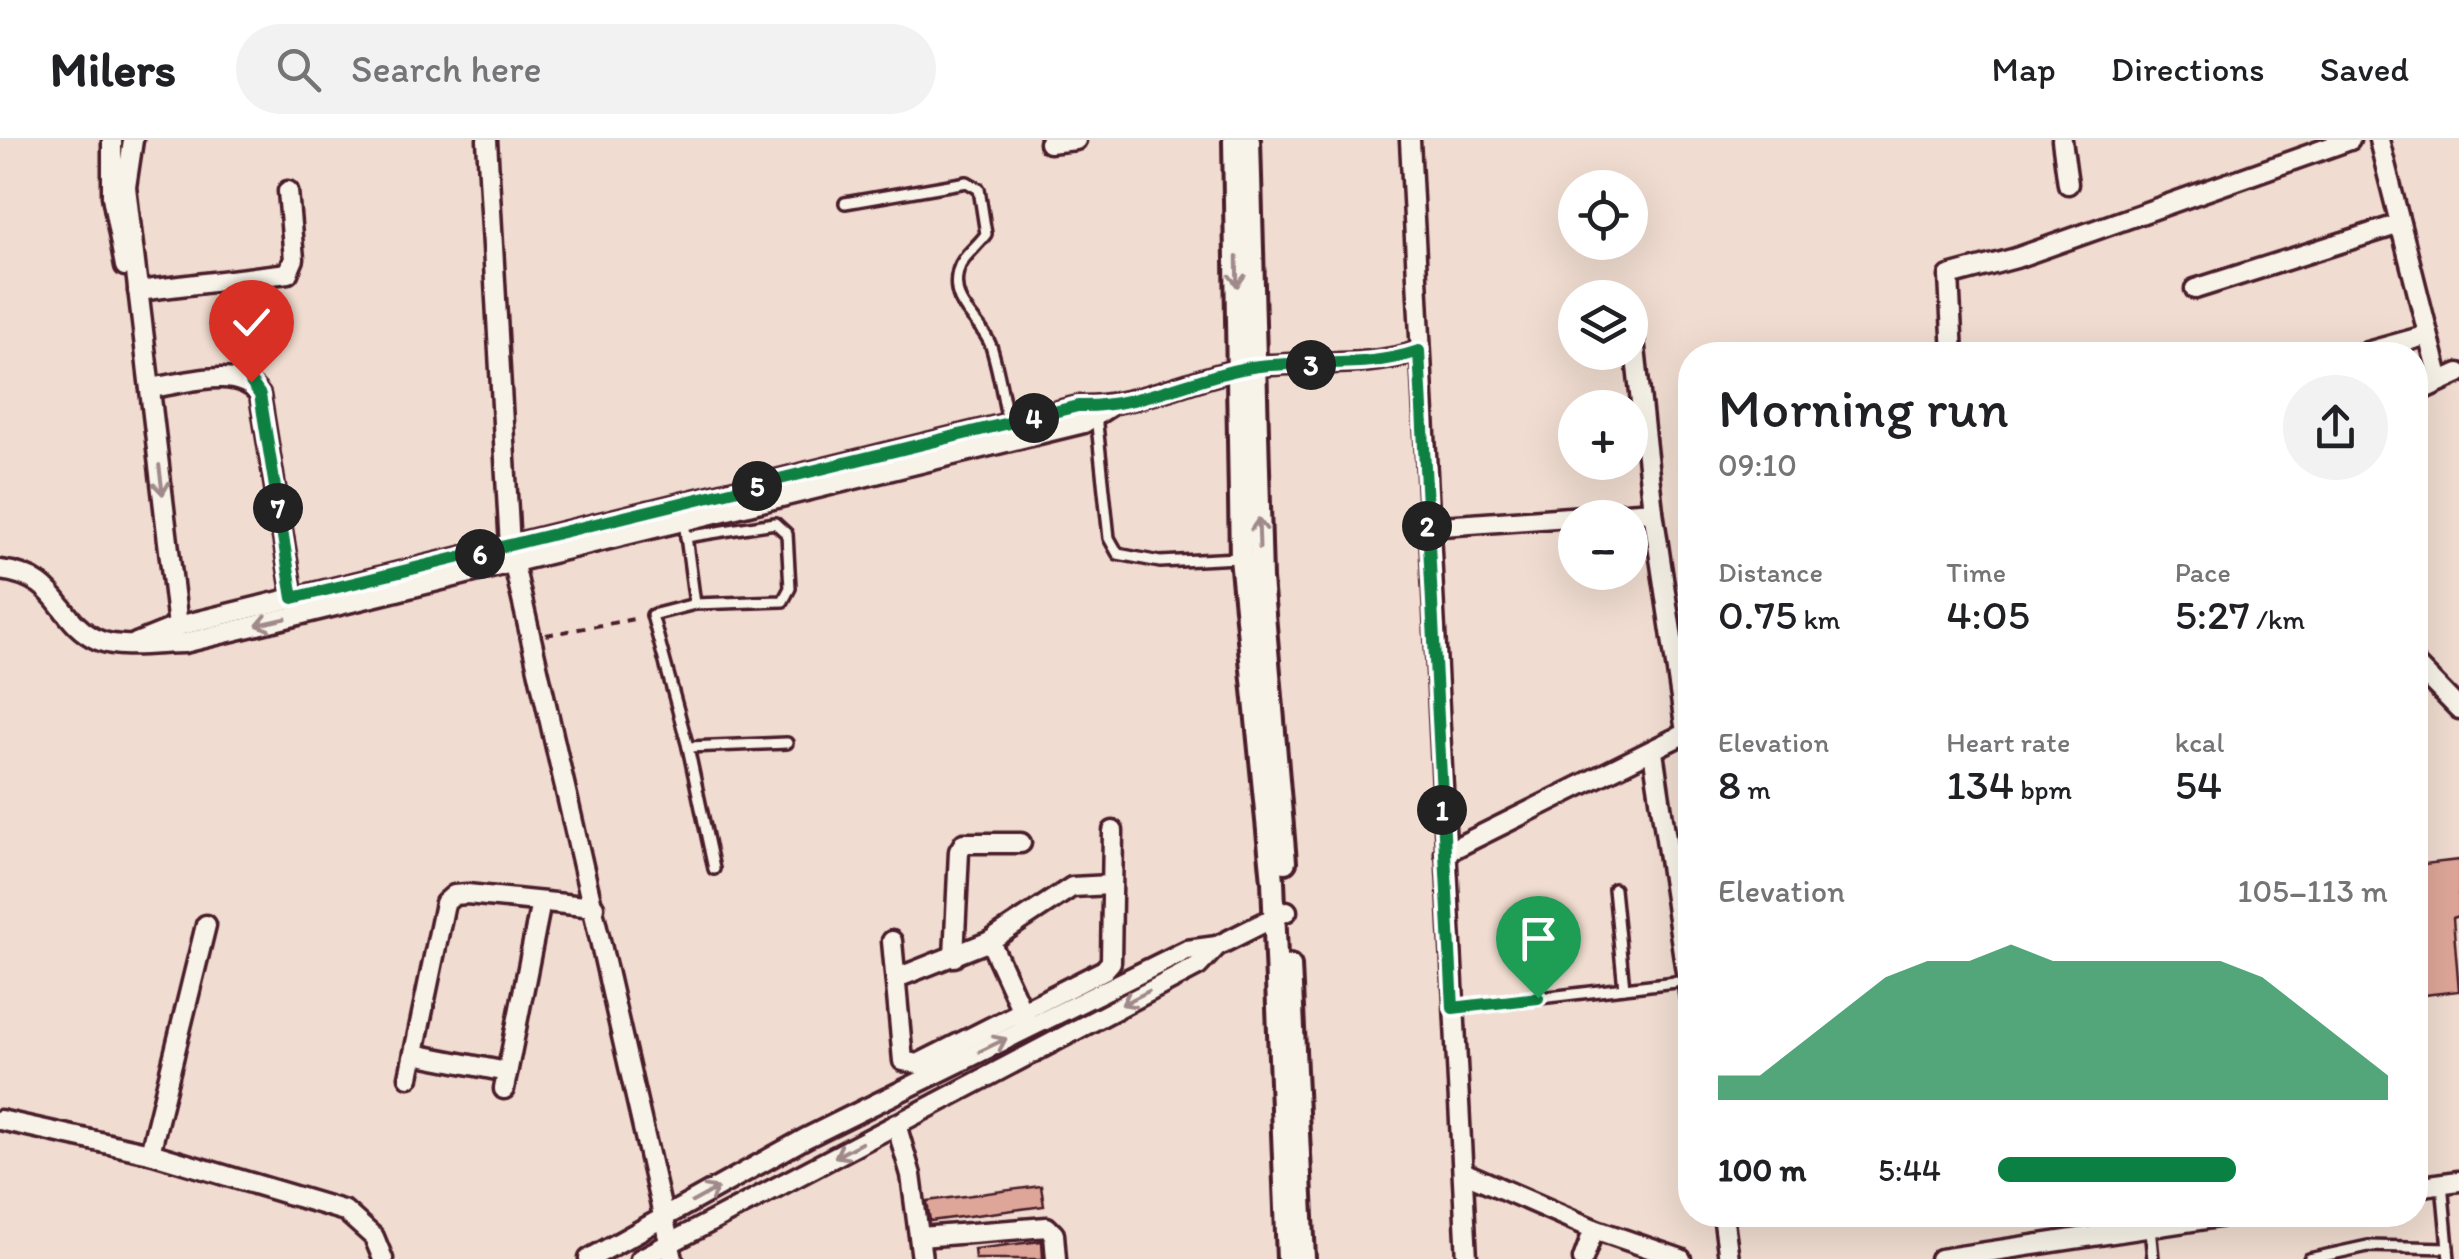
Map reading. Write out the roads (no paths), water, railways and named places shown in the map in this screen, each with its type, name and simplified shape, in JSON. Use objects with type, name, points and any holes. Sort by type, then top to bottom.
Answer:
[{"type":"street","points":[[112,140],[112,196],[156,433]]},
{"type":"street","points":[[133,140],[126,187],[178,626]]},
{"type":"street","points":[[486,140],[511,556],[672,1251]]},
{"type":"street","points":[[1049,143],[1076,140]]},
{"type":"street","points":[[1234,140],[1304,1259]]},
{"type":"street","points":[[1249,140],[1248,369],[1241,558],[1281,914],[1288,1259]]},
{"type":"street","points":[[1410,140],[1466,1259]]},
{"type":"street","points":[[2062,140],[2068,184]]},
{"type":"street","points":[[1952,342],[1949,276],[2016,258],[2350,140]]},
{"type":"street","points":[[2378,140],[2440,381]]},
{"type":"street","points":[[138,291],[288,273],[294,260],[288,191]]},
{"type":"street","points":[[2195,289],[2400,224]]},
{"type":"street","points":[[2405,342],[2428,336]]},
{"type":"street","points":[[136,642],[178,626],[293,598],[511,556],[685,529],[1084,423],[1103,411],[1248,369],[1374,364],[1419,351]]},
{"type":"street","points":[[1637,370],[1653,511],[1678,668]]},
{"type":"street","points":[[2428,387],[2459,372]]},
{"type":"street","points":[[150,388],[236,377],[251,382],[260,395],[293,598]]},
{"type":"street","points":[[0,570],[34,578],[54,594],[80,630],[104,642],[184,642],[1078,406],[1103,411]]},
{"type":"street","points":[[1428,527],[1653,511]]},
{"type":"street","points":[[2428,677],[2459,709]]},
{"type":"street","points":[[1444,853],[1678,737]]},
{"type":"street","points":[[1653,752],[1678,918]]},
{"type":"street","points":[[589,1259],[1026,1019],[1104,970],[1112,962],[1113,831]]},
{"type":"street","points":[[954,957],[959,852],[964,843],[1021,842]]},
{"type":"street","points":[[897,978],[990,941],[1072,887],[1111,885]]},
{"type":"street","points":[[409,1076],[445,903],[454,895],[468,894],[594,907]]},
{"type":"street","points":[[414,1054],[506,1081],[541,902]]},
{"type":"street","points":[[892,941],[903,1061],[918,1064],[1186,950],[1217,946],[1281,914]]},
{"type":"street","points":[[150,1152],[206,924]]},
{"type":"street","points":[[990,941],[1039,1048]]},
{"type":"street","points":[[640,1259],[672,1251],[896,1124],[1198,966],[1217,946]]},
{"type":"street","points":[[0,1120],[150,1152],[344,1211],[374,1237],[383,1259]]},
{"type":"street","points":[[896,1124],[911,1175],[922,1259]]},
{"type":"street","points":[[1464,1172],[1594,1228],[1681,1259]]},
{"type":"street","points":[[920,1237],[1048,1227],[1054,1234],[1056,1259]]},
{"type":"street","points":[[1725,1227],[1730,1259]]},
{"type":"street","points":[[1940,1259],[2150,1227]]},
{"type":"street","points":[[1583,1259],[1594,1228]]},
{"type":"lane","points":[[845,203],[967,182],[980,190],[986,234],[963,259],[956,276],[960,305],[991,347],[1008,425]]},
{"type":"lane","points":[[1103,411],[1108,538],[1118,554],[1160,562],[1241,558]]},
{"type":"lane","points":[[695,604],[685,529],[776,524],[786,534],[790,588],[783,601],[695,604],[652,616],[688,747],[714,869]]},
{"type":"lane","points":[[688,747],[786,742]]},
{"type":"lane","points":[[1614,889],[1624,988]]},
{"type":"lane","points":[[1453,1008],[1675,982]]},
{"type":"lane","points":[[2309,1259],[2368,1246],[2449,1253],[2450,1182]]},
{"type":"lane","points":[[2150,1227],[2153,1259]]}]
